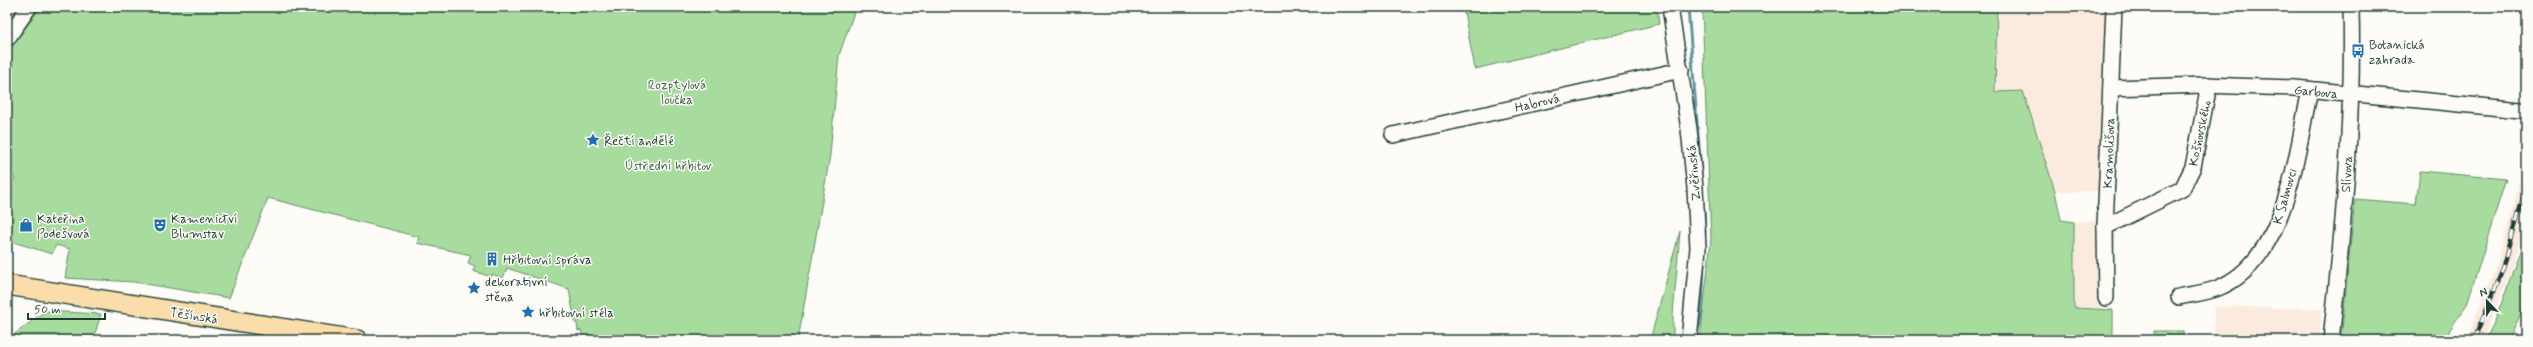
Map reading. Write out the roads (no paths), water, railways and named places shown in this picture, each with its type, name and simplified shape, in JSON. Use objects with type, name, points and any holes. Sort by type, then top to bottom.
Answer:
[{"type":"main road","name":"Těšínská","points":[[7,285],[357,340]]},
{"type":"street","points":[[7,39],[29,7]]},
{"type":"street","name":"Zvěřinská","points":[[1670,7],[1680,70],[1695,188],[1698,248],[1689,340]]},
{"type":"street","name":"Kramolišova","points":[[2106,298],[2105,227],[2114,7]]},
{"type":"street","name":"Slívova","points":[[2331,340],[2342,240],[2351,95],[2351,7]]},
{"type":"street","name":"Habrová","points":[[1393,135],[1680,70]]},
{"type":"street","name":"Garbova","points":[[2110,88],[2209,85],[2310,90],[2521,110]]},
{"type":"street","name":"Košňovského","points":[[2105,227],[2182,189],[2193,167],[2209,85]]},
{"type":"street","name":"K Salmovci","points":[[2179,297],[2218,288],[2236,277],[2256,259],[2272,237],[2282,214],[2310,90]]},
{"type":"waterway","points":[[1688,7],[1701,173]]},
{"type":"waterway","points":[[1704,210],[1705,233]]},
{"type":"waterway","points":[[1696,340],[1702,313],[1704,264]]},
{"type":"railway","points":[[2474,340],[2503,269],[2526,187]]},
{"type":"place","name":"Botanická zahrada","points":[[2358,51]]},
{"type":"place","name":"Řečtí andělé","points":[[593,140]]},
{"type":"place","name":"Kateřina Podešvová","points":[[26,225]]},
{"type":"place","name":"Kamenictví Blumstav","points":[[160,225]]},
{"type":"place","name":"Hřbitovní správa","points":[[492,259]]},
{"type":"place","name":"dekorativní stěna","points":[[474,288]]},
{"type":"place","name":"hřbitovní stéla","points":[[528,312]]},
{"type":"park label","name":"Rozptylová loučka","points":[[677,92]]},
{"type":"park label","name":"Ústřední hřbitov","points":[[668,165]]}]
